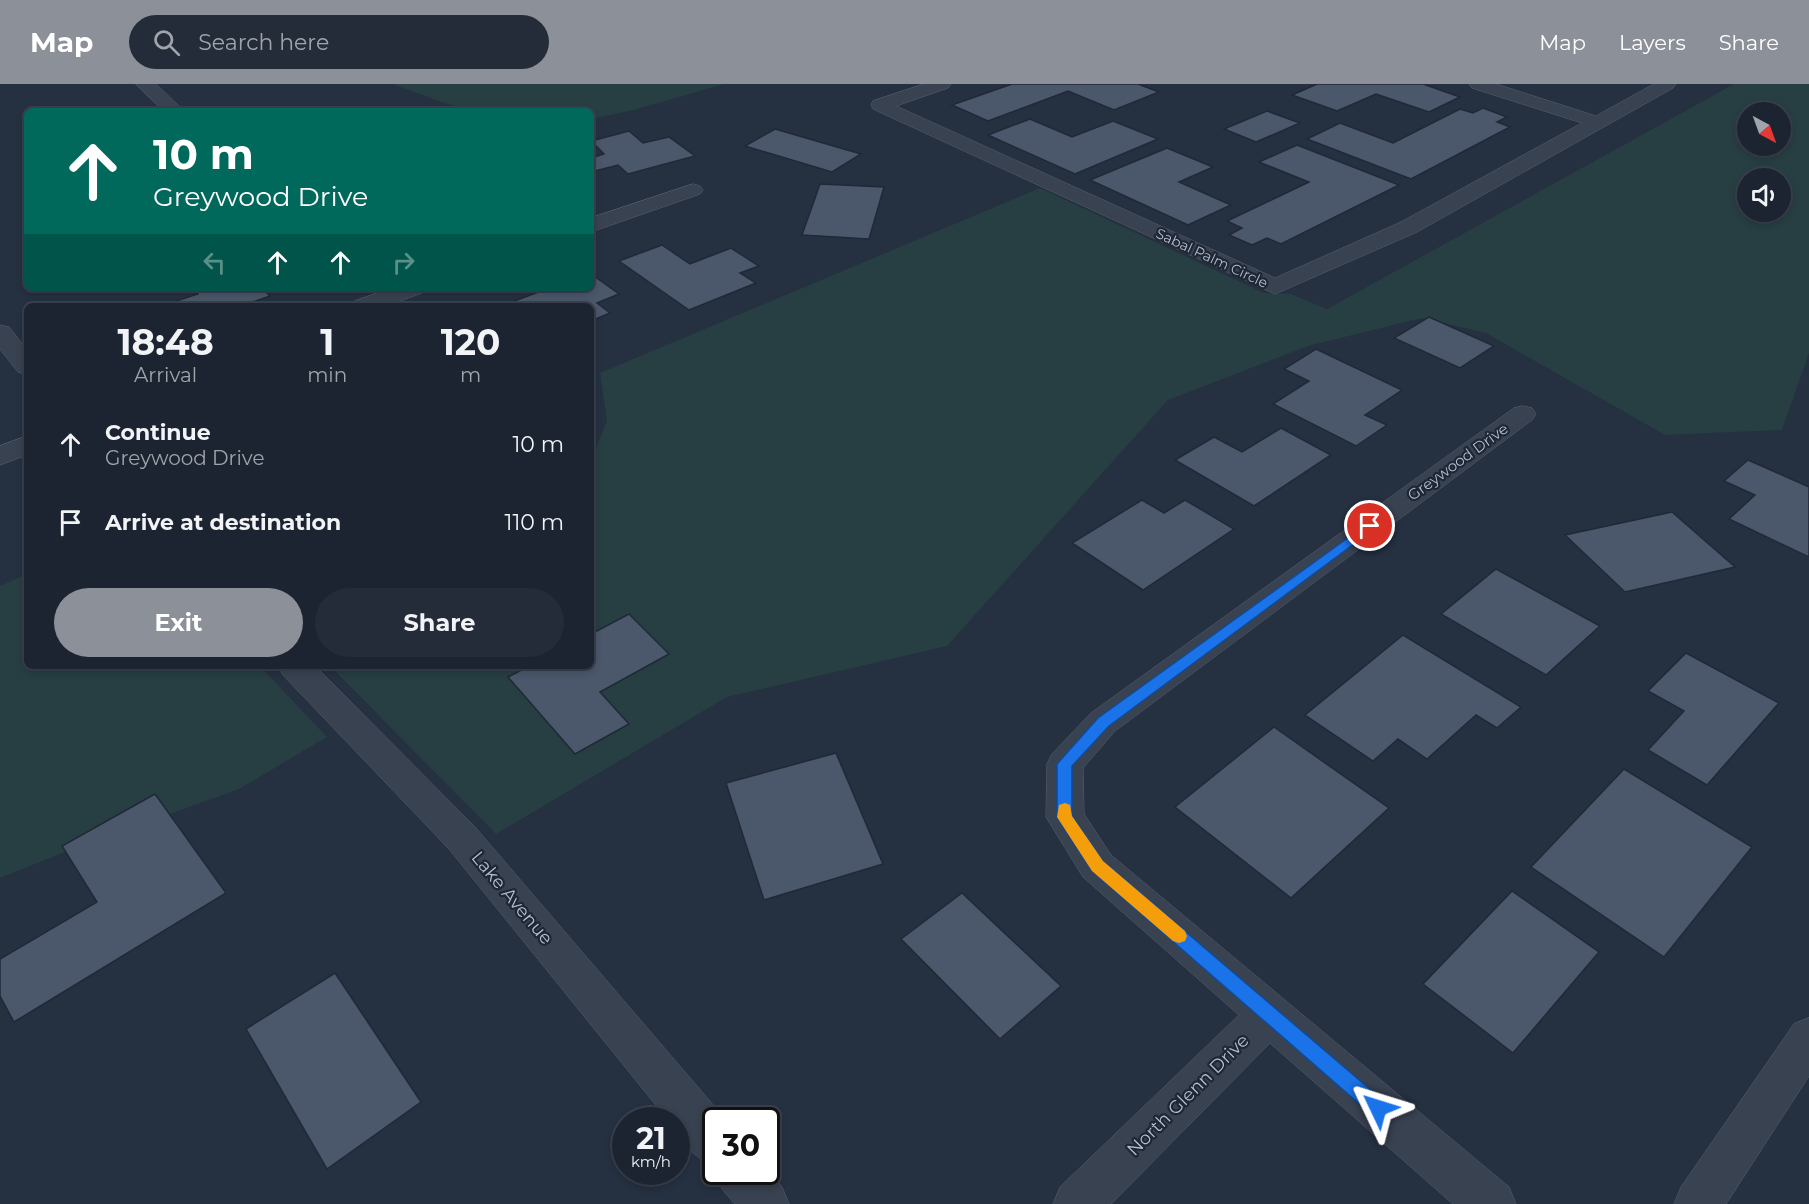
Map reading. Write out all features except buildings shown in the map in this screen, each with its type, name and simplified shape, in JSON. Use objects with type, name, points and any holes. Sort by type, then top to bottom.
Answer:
[{"type":"street","points":[[145,84],[172,108]]},
{"type":"street","name":"Sabal Palm Circle","points":[[942,84],[880,105],[1275,287],[1409,227],[1667,84]]},
{"type":"street","points":[[1478,84],[1597,122]]},
{"type":"street","points":[[594,224],[693,190]]},
{"type":"street","points":[[371,298],[401,291]]},
{"type":"street","points":[[0,332],[24,363]]},
{"type":"street","name":"Greywood Drive","points":[[1269,1014],[1097,866],[1065,817],[1065,764],[1103,722],[1522,414]]},
{"type":"street","points":[[0,458],[24,446]]},
{"type":"street","name":"Lake Avenue","points":[[298,669],[462,838],[702,1127]]},
{"type":"street","points":[[1269,1014],[1492,1204]]},
{"type":"street","name":"North Glenn Drive","points":[[1077,1204],[1269,1014]]},
{"type":"street","points":[[1698,1204],[1809,1038]]},
{"type":"street","points":[[749,1185],[765,1204]]},
{"type":"green space","points":[[392,84],[724,84],[634,110],[594,118],[594,108],[464,108]]},
{"type":"green space","points":[[1734,84],[1809,84],[1809,353],[1782,430],[1665,435],[1486,333],[1422,318],[1308,346],[1168,400],[947,646],[727,697],[496,834],[333,669],[594,669],[594,453],[607,421],[600,373],[1040,188],[1264,293],[1291,294],[1327,309]]},
{"type":"green space","points":[[24,575],[24,669],[263,669],[327,737],[239,789],[0,878],[0,586]]},
{"type":"slow traffic","points":[[1065,809],[1065,817],[1097,866],[1179,936]]},
{"type":"route","points":[[1370,526],[1103,722],[1065,764],[1065,817],[1097,866],[1378,1108]]}]
